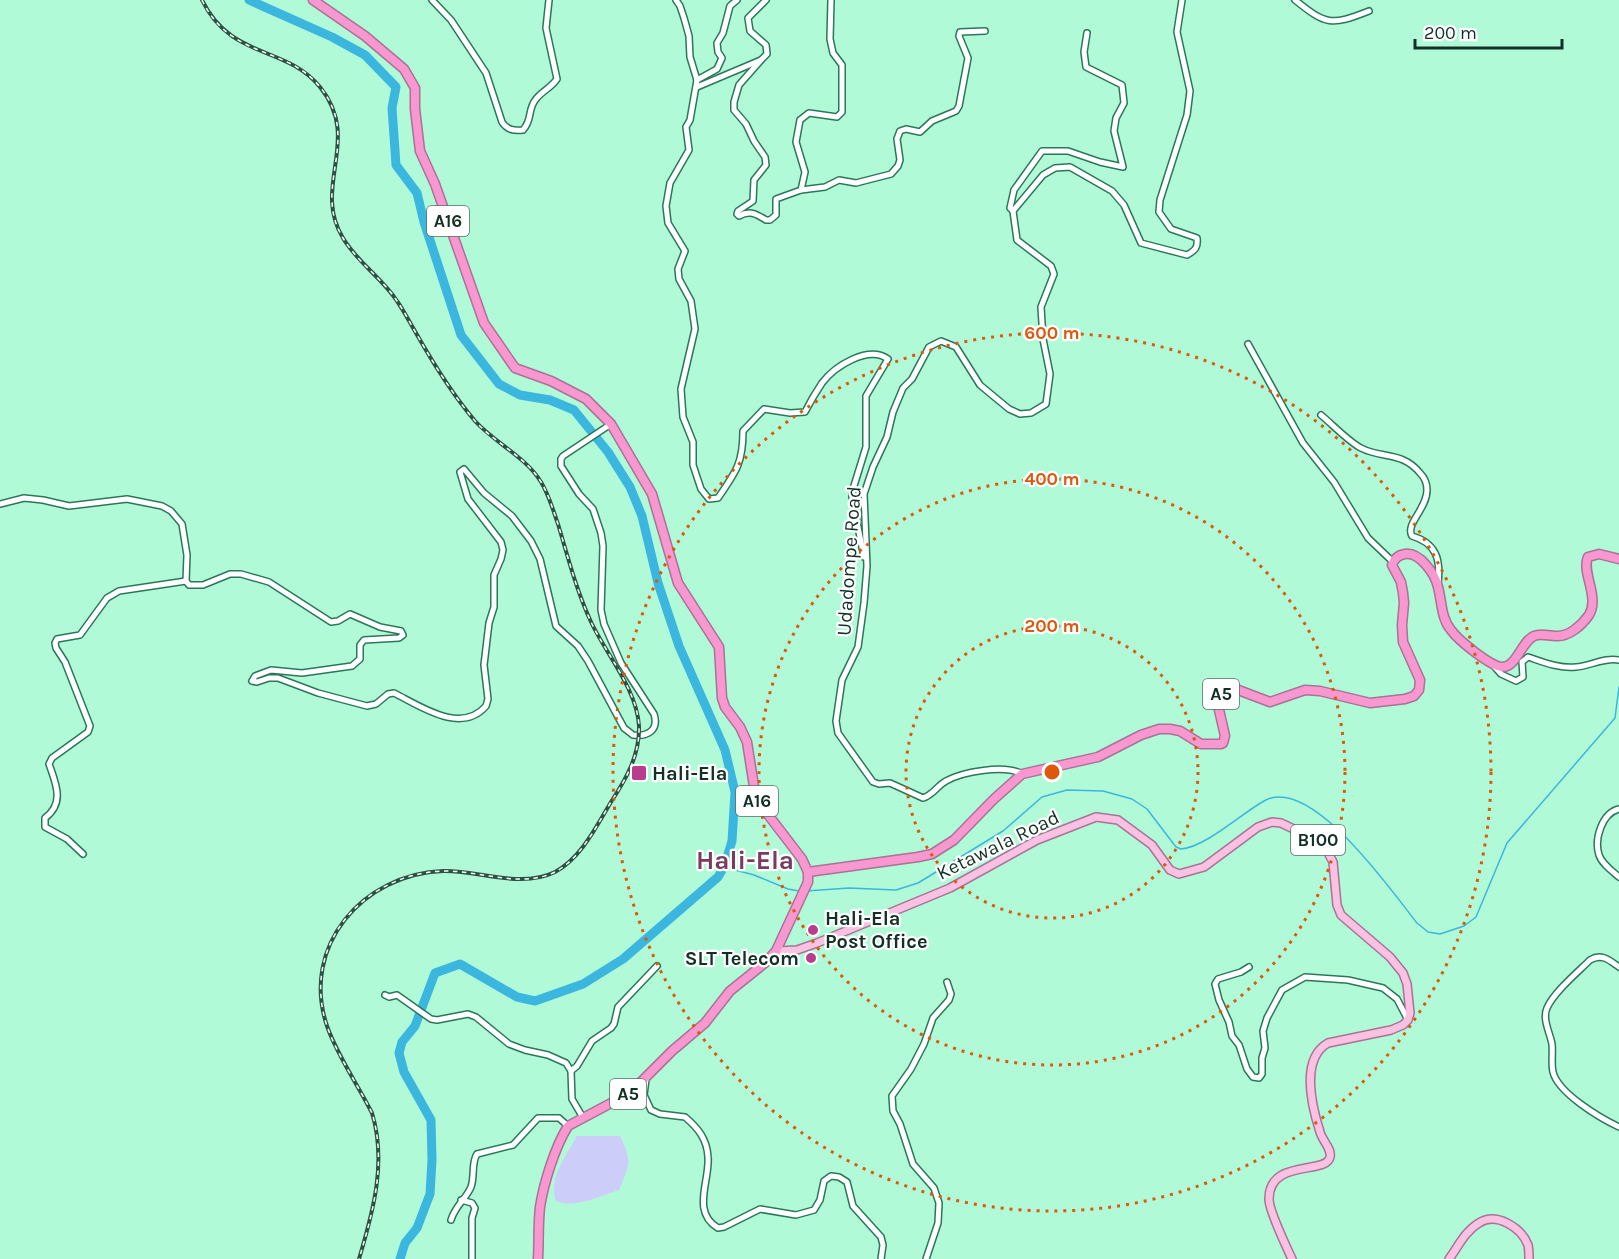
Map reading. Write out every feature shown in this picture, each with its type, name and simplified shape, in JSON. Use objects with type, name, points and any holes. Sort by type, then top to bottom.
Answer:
[{"type":"highway","name":"A16","points":[[313,0],[365,36],[404,69],[415,88],[420,151],[435,184],[484,323],[515,368],[551,381],[586,399],[611,424],[652,494],[678,583],[719,647],[722,698],[747,742],[756,799],[802,859],[808,872]]},
{"type":"highway","points":[[1393,562],[1395,558],[1403,554],[1417,557],[1424,563],[1437,584],[1442,613],[1450,630],[1491,663],[1502,667],[1508,665],[1525,643],[1534,636],[1566,635],[1578,627],[1592,609],[1591,587],[1586,564],[1588,557],[1599,554],[1619,559]]},
{"type":"highway","name":"A5","points":[[568,1126],[582,1116],[630,1093],[672,1051],[705,1023],[730,991],[766,962],[776,951],[808,882],[808,872],[932,854],[954,840],[1022,774],[1098,757],[1141,735],[1159,729],[1180,731],[1201,744],[1221,744],[1225,736],[1217,701],[1225,690],[1233,688],[1270,702],[1305,690],[1320,691],[1370,703],[1414,696],[1419,690],[1420,680],[1403,642],[1403,593],[1401,582],[1393,569],[1393,562]]},
{"type":"highway","points":[[538,1259],[542,1198],[562,1135],[568,1126]]},
{"type":"main road","name":"Ketawala Road","points":[[776,951],[797,950],[940,892],[1036,840],[1096,818],[1118,820],[1152,845],[1170,870],[1179,874],[1193,871],[1214,861],[1232,844],[1258,827],[1272,822],[1281,823],[1323,843],[1329,853],[1335,873],[1339,910],[1345,919],[1390,957],[1403,973],[1410,1006],[1408,1020]]},
{"type":"main road","points":[[1292,1259],[1269,1201],[1270,1190],[1277,1179],[1290,1170],[1318,1167],[1327,1163],[1330,1158],[1329,1150],[1320,1133],[1311,1083],[1312,1066],[1316,1054],[1328,1043],[1391,1030],[1408,1020]]},
{"type":"main road","points":[[1449,1259],[1470,1229],[1485,1219],[1494,1218],[1518,1231],[1527,1244],[1528,1259]]},
{"type":"street","points":[[432,0],[451,20],[486,73],[502,122],[516,131],[523,130],[529,123],[531,108],[536,98],[552,87],[557,79],[546,28],[549,0]]},
{"type":"street","points":[[676,0],[689,36],[690,57],[697,87],[690,120],[686,127],[689,150],[670,183],[666,206],[668,223],[685,251],[678,269],[679,279],[692,301],[695,329],[681,389],[683,417],[693,442],[693,465],[701,489],[709,499],[718,498],[737,471],[743,453],[743,431],[764,409],[790,413],[805,412],[823,382],[844,364],[868,354],[884,356],[888,359],[866,396],[866,447],[852,497],[867,566]]},
{"type":"street","points":[[697,80],[717,69],[722,58],[718,52],[717,43],[723,33],[730,6],[737,0]]},
{"type":"street","points":[[766,0],[748,18],[750,31],[766,45],[767,54],[739,85],[734,102],[735,110],[765,157],[766,165],[754,180],[753,201],[737,214],[739,216],[744,213],[755,213],[766,220],[770,220],[776,214],[776,199],[801,190],[825,187],[839,180],[856,183],[891,174],[900,160],[897,139],[900,131],[906,129],[920,132],[932,121],[956,111],[959,106],[968,58],[959,36],[960,32],[985,31]]},
{"type":"street","points":[[801,190],[806,172],[796,142],[800,120],[809,113],[837,117],[843,108],[841,62],[833,53],[830,39],[831,0]]},
{"type":"street","points":[[1012,211],[1043,175],[1055,168],[1070,167],[1112,191],[1124,205],[1141,243],[1188,255],[1195,251],[1198,245],[1197,238],[1171,229],[1159,212],[1160,200],[1187,114],[1190,91],[1177,32],[1182,0]]},
{"type":"street","points":[[1295,0],[1321,20],[1346,20],[1370,12]]},
{"type":"street","points":[[1012,211],[1010,208],[1014,190],[1042,151],[1068,151],[1123,168],[1124,164],[1114,131],[1116,118],[1124,103],[1122,85],[1086,67],[1084,52],[1087,33]]},
{"type":"street","points":[[697,87],[761,60]]},
{"type":"street","name":"Udadompe Road","points":[[1012,211],[1017,240],[1051,266],[1054,274],[1041,307],[1043,339],[1050,374],[1046,404],[1030,413],[1020,414],[1009,409],[980,385],[956,347],[941,342],[929,347],[917,371],[903,388],[893,412],[887,437],[864,494],[867,566],[858,647],[842,680],[836,721],[838,733],[873,782],[890,783],[923,798],[931,796],[944,781],[966,773],[996,770],[1017,771],[1022,774]]},
{"type":"street","points":[[1248,344],[1303,443],[1334,482],[1368,538],[1393,562]]},
{"type":"street","points":[[1321,415],[1361,448],[1410,462],[1423,475],[1427,485],[1427,498],[1421,511],[1410,525],[1410,531],[1412,536],[1424,539],[1434,550],[1440,566],[1437,584]]},
{"type":"street","points":[[0,504],[24,498],[69,506],[127,499],[162,506],[171,511],[182,524],[187,555],[186,581],[189,585],[203,585],[230,574],[258,578],[269,582],[332,622],[350,614],[380,627],[401,631],[403,635],[399,638],[364,640],[360,645],[360,659],[352,666],[302,672],[271,670],[255,676],[252,681],[278,678],[318,693],[367,706],[376,704],[388,694],[394,693],[440,716],[462,718],[473,715],[486,706],[488,699],[484,665],[489,623],[494,607],[494,575],[503,550],[501,542],[468,499],[460,472],[464,469],[484,493],[512,516],[531,541],[540,559],[556,626],[578,646],[588,661],[624,728],[633,735],[647,735],[653,730],[656,721],[654,714],[621,663],[604,624],[601,610],[603,546],[596,517],[590,503],[579,494],[561,466],[563,456],[611,424]]},
{"type":"street","points":[[83,854],[67,839],[45,827],[45,818],[54,811],[57,802],[57,787],[49,764],[52,758],[88,732],[90,726],[65,662],[55,643],[57,639],[80,635],[112,594],[186,581]]},
{"type":"street","points":[[1491,663],[1501,674],[1516,681],[1523,678],[1522,662],[1528,657],[1573,668],[1590,666],[1611,658],[1618,660]]},
{"type":"street","points":[[1619,809],[1609,813],[1603,822],[1599,835],[1599,854],[1619,877]]},
{"type":"street","points":[[1619,967],[1602,956],[1596,956],[1590,960],[1546,1008],[1545,1020],[1552,1044],[1553,1073],[1561,1087],[1576,1100],[1619,1127]]},
{"type":"street","points":[[571,1071],[577,1066],[592,1041],[611,1028],[618,1007],[657,966]]},
{"type":"street","points":[[1249,967],[1218,979],[1215,984],[1232,1036],[1239,1044],[1247,1069],[1253,1077],[1259,1078],[1262,1074],[1263,1031],[1267,1018],[1282,990],[1305,977],[1348,980],[1383,988],[1397,999],[1408,1020]]},
{"type":"street","points":[[926,1259],[938,1223],[939,1203],[934,1188],[913,1164],[900,1124],[893,1111],[892,1096],[920,1053],[933,1018],[949,1000],[951,994],[947,982]]},
{"type":"street","points":[[385,995],[389,997],[397,995],[430,1018],[438,1020],[468,1014],[476,1017],[508,1044],[548,1055],[566,1063],[571,1071],[572,1099],[582,1116]]},
{"type":"street","points":[[646,1077],[644,1095],[651,1110],[660,1114],[685,1117],[702,1134],[708,1156],[708,1174],[702,1198],[705,1211],[713,1225],[718,1228],[724,1227],[760,1209],[796,1215],[814,1210],[820,1200],[824,1180],[831,1176],[839,1177],[847,1182],[856,1210],[881,1237],[883,1245],[881,1259]]},
{"type":"street","points":[[451,1220],[454,1209],[471,1186],[474,1159],[477,1154],[513,1145],[538,1118],[560,1118],[568,1126]]},
{"type":"street","points":[[461,1200],[472,1203],[474,1208],[472,1259]]},
{"type":"shaded area","points":[[577,1136],[620,1136],[627,1152],[627,1169],[619,1190],[588,1201],[563,1203],[556,1201],[554,1184],[559,1167]]},
{"type":"waterway","points":[[249,0],[332,37],[365,55],[396,87],[392,108],[396,165],[417,193],[424,222],[461,335],[499,384],[520,395],[550,400],[574,410],[608,452],[630,487],[642,516],[658,583],[679,646],[725,750],[735,792],[732,841],[724,867],[718,877],[623,959],[583,984],[535,1001],[517,997],[460,964],[435,973],[415,1026],[402,1042],[399,1053],[404,1072],[431,1120],[432,1160],[430,1194],[417,1228],[405,1243],[400,1259]]},
{"type":"waterway","points":[[806,891],[849,888],[896,890],[918,883],[1003,831],[1042,797],[1067,790],[1103,791],[1132,799],[1147,809],[1176,847],[1181,849],[1191,847],[1212,836],[1264,801],[1283,797],[1304,804],[1349,840],[1417,923],[1428,932],[1440,934],[1464,926],[1476,917],[1507,843],[1615,718],[1619,687]]},
{"type":"waterway","points":[[724,867],[799,891]]},
{"type":"railway","points":[[202,0],[214,19],[228,33],[243,43],[291,64],[320,87],[332,107],[337,126],[338,144],[332,200],[335,219],[343,238],[355,255],[397,301],[436,367],[475,421],[527,465],[541,482],[553,508],[573,575],[587,612],[633,699],[639,726],[635,757],[627,775],[587,841],[573,859],[564,866],[542,877],[528,879],[499,878],[457,871],[414,875],[387,885],[364,900],[345,920],[331,943],[322,968],[321,996],[327,1026],[342,1059],[372,1113],[378,1150],[373,1205],[359,1259]]},
{"type":"place","name":"Hali-Ela","points":[[639,773]]},
{"type":"place","name":"Hali-Ela Post Office","points":[[813,930]]},
{"type":"place","name":"SLT Telecom","points":[[811,958]]},
{"type":"district","name":"Hali-Ela","points":[[745,860]]}]
